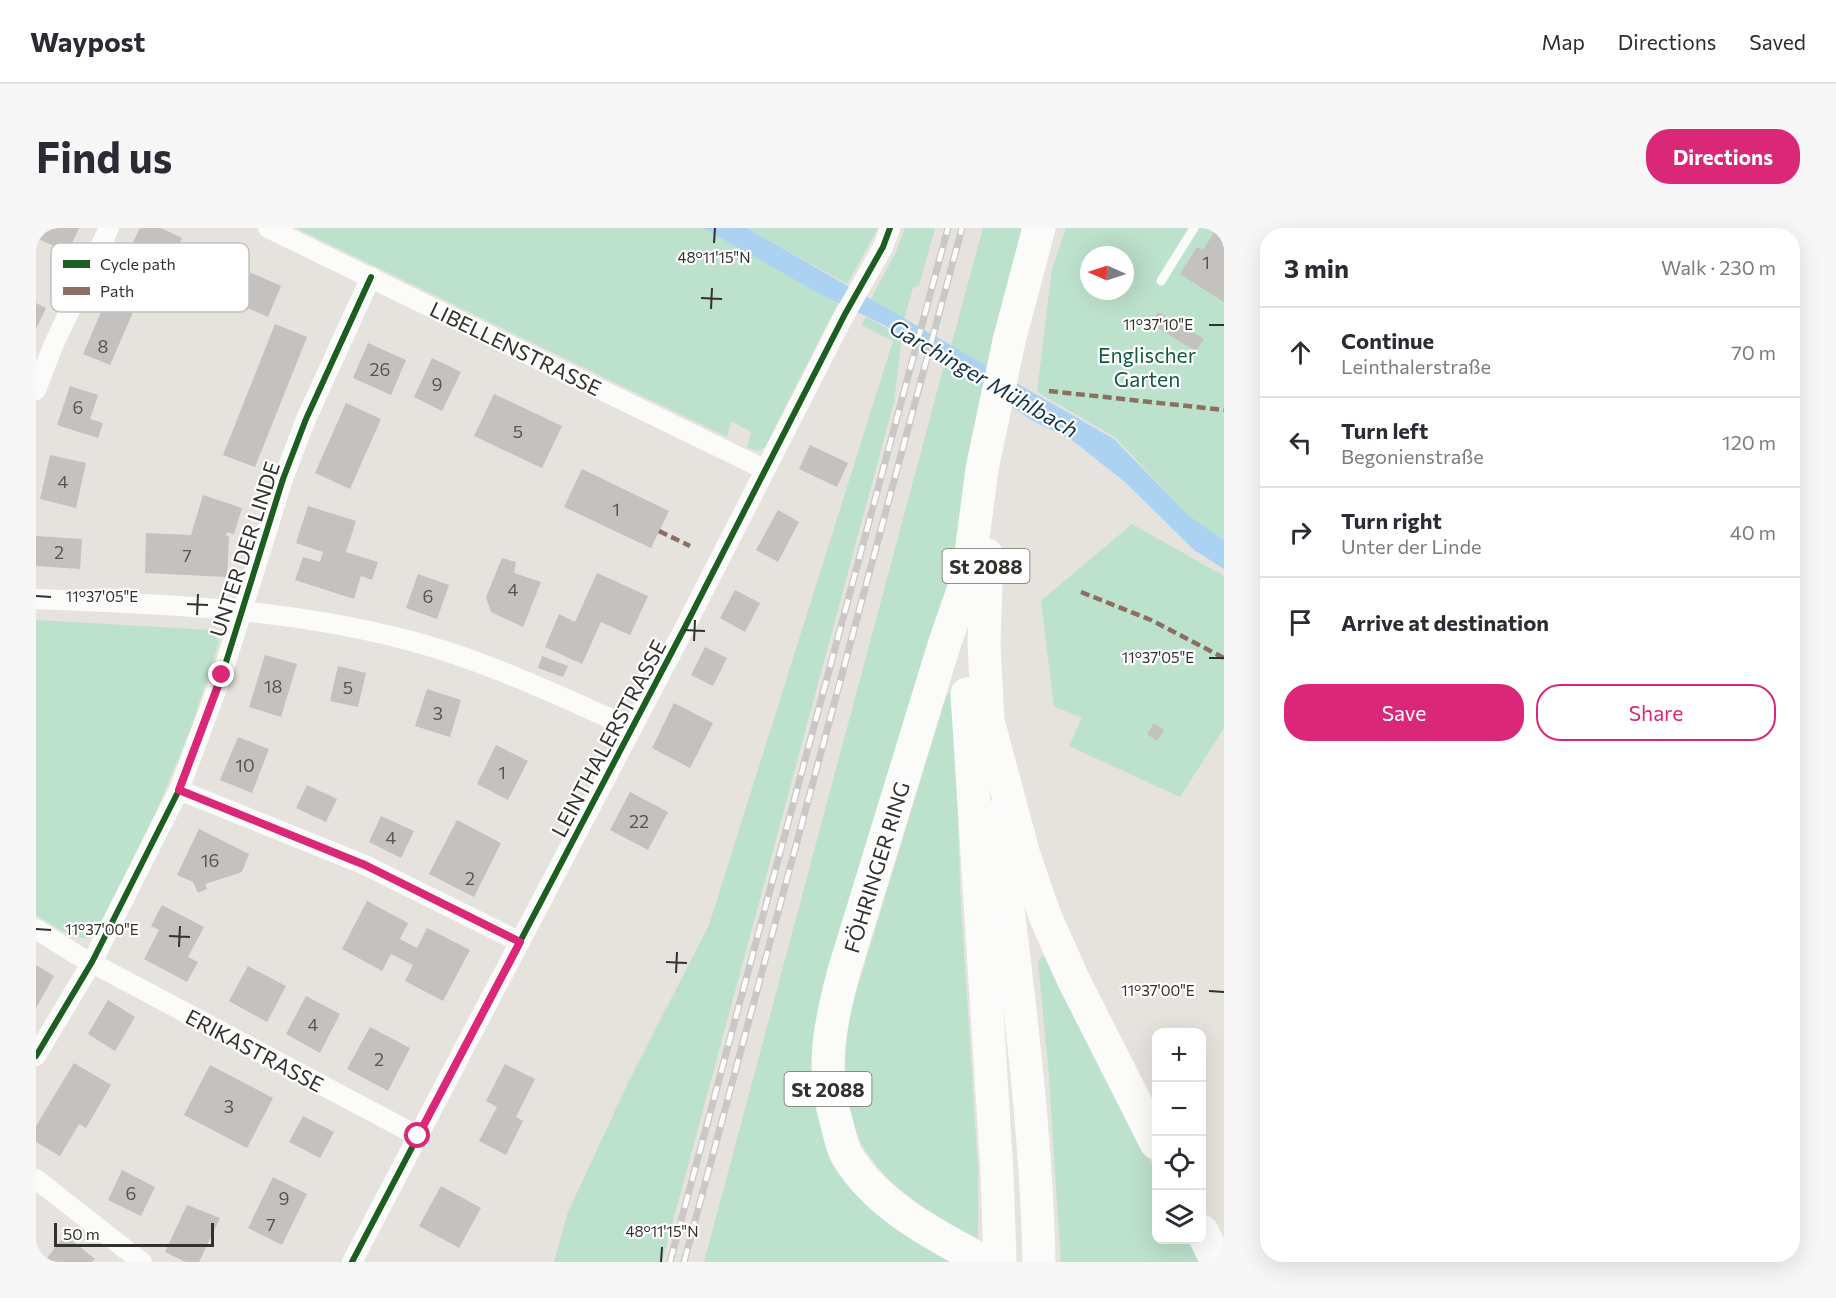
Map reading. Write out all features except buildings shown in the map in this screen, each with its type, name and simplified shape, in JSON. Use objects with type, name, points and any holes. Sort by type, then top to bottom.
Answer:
[{"type":"highway","name":"FÖHRINGER RING","points":[[985,1262],[946,1241],[875,1190],[846,1153],[829,1099],[826,1061],[832,1016],[844,971],[945,642],[968,576],[978,490],[1010,340],[1039,228]]},
{"type":"highway","name":"FÖHRINGER RING","points":[[995,410],[990,526],[984,586],[988,721],[1024,855],[1045,916],[1072,979],[1152,1136]]},
{"type":"highway","points":[[968,576],[968,721],[998,1172],[1000,1262]]},
{"type":"highway","points":[[988,721],[1038,1221],[1039,1262]]},
{"type":"highway","points":[[1206,1239],[1217,1262]]},
{"type":"street","points":[[102,243],[109,228]]},
{"type":"street","name":"LIBELLENSTRASSE","points":[[268,228],[764,470]]},
{"type":"street","name":"LEINTHALERSTRASSE","points":[[352,1262],[632,728],[845,314],[884,247],[890,228]]},
{"type":"street","name":"UNTER DER LINDE","points":[[36,1056],[92,962],[179,790],[222,675],[283,479],[306,418],[371,277]]},
{"type":"street","points":[[36,390],[69,312]]},
{"type":"street","points":[[36,599],[241,610],[349,627],[412,641],[461,658],[632,728]]},
{"type":"street","points":[[179,790],[365,865],[520,942]]},
{"type":"street","name":"ERIKASTRASSE","points":[[36,929],[92,962],[418,1136]]},
{"type":"street","points":[[36,1179],[142,1262]]},
{"type":"lane","points":[[1161,281],[1194,228]]},
{"type":"green space","points":[[296,228],[703,228],[838,303],[765,447],[758,451],[747,448],[751,432],[731,421],[727,437]]},
{"type":"green space","points":[[747,228],[878,228],[847,284]]},
{"type":"green space","points":[[905,228],[935,228],[919,286],[913,288],[904,319],[871,299],[897,250]]},
{"type":"green space","points":[[983,228],[1022,228],[987,366],[951,346]]},
{"type":"green space","name":"Englischer Garten","points":[[1066,228],[1224,228],[1224,540],[1188,515],[1115,437],[1037,392],[1052,269]]},
{"type":"green space","points":[[866,317],[902,336],[894,402],[662,1262],[554,1262],[568,1212],[628,1083],[709,925],[893,341],[861,325]]},
{"type":"green space","points":[[945,362],[984,387],[953,579],[822,1021],[880,1216],[905,1235],[950,1262],[704,1262]]},
{"type":"green space","points":[[1132,524],[1224,576],[1224,728],[1180,797],[1069,746],[1082,718],[1054,706],[1041,601]]},
{"type":"green space","points":[[36,620],[212,630],[219,642],[191,728],[158,807],[96,936],[88,938],[73,936],[36,915]]},
{"type":"green space","points":[[955,685],[960,888],[978,1168],[978,1239],[909,1196],[884,1174],[865,1150],[853,1122],[846,1091],[846,1053],[851,1009],[946,697]]},
{"type":"green space","points":[[1043,955],[1152,1165],[1152,1244],[1195,1244],[1204,1262],[1061,1262],[1048,1064],[1038,961]]},
{"type":"water","name":"Garchinger Mühlbach","points":[[703,228],[747,228],[1114,439],[1188,515],[1224,540],[1224,569],[1194,550],[1125,482],[1073,441],[1031,420],[962,372],[884,325],[822,295]]},
{"type":"railway","points":[[670,1262],[948,228]]},
{"type":"railway","points":[[684,1262],[962,228]]},
{"type":"marked path","points":[[1049,391],[1224,410]]},
{"type":"marked path","points":[[659,531],[690,546]]},
{"type":"marked path","points":[[1081,592],[1151,620],[1224,658]]},
{"type":"cycle path","points":[[352,1262],[685,627],[845,314],[883,247],[890,228]]},
{"type":"cycle path","points":[[36,1056],[92,962],[179,790],[222,675],[283,479],[306,419],[371,277]]},
{"type":"route","points":[[222,675],[179,790],[365,865],[520,942],[418,1136]]}]
